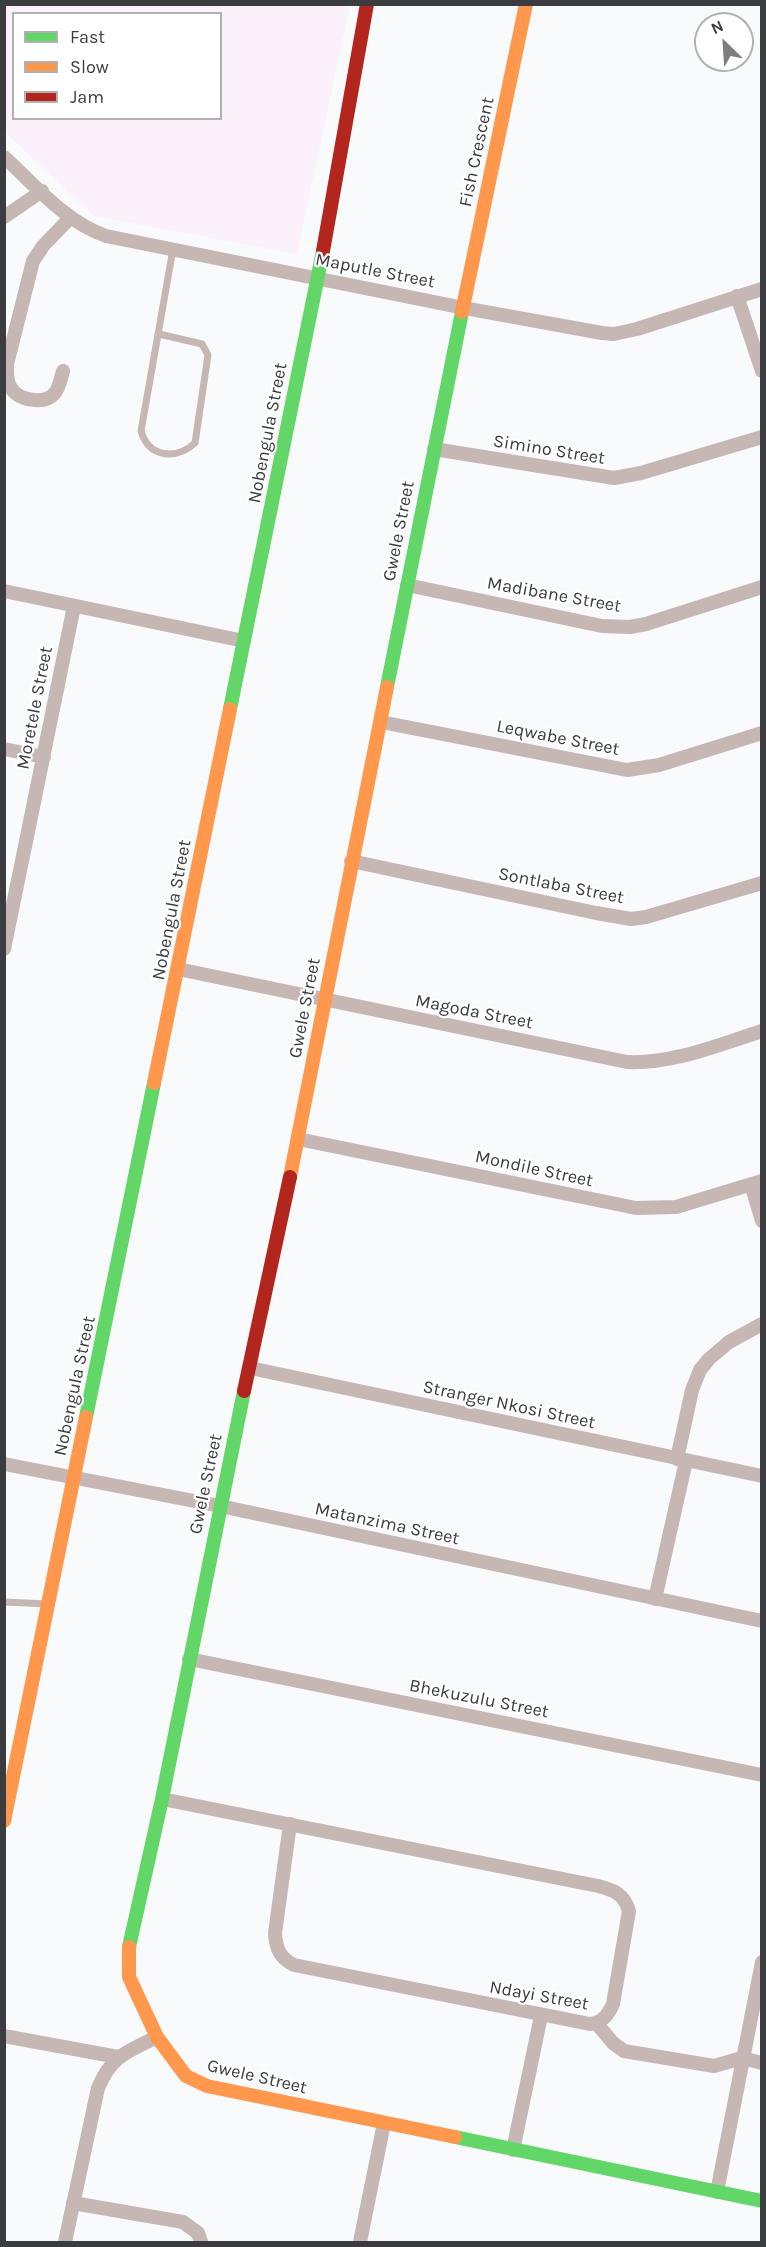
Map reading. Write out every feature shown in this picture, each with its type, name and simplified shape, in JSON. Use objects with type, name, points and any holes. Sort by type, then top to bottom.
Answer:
[{"type":"street","name":"Nobengula Street","points":[[4,1821],[318,278],[367,4]]},
{"type":"street","name":"Fish Crescent","points":[[464,308],[526,4]]},
{"type":"street","name":"Maputle Street","points":[[4,157],[70,218],[87,229],[106,236],[464,308],[614,334],[637,329],[762,288]]},
{"type":"street","points":[[4,217],[42,191]]},
{"type":"street","points":[[63,371],[55,393],[49,397],[33,400],[18,396],[12,391],[7,375],[7,364],[33,261],[43,246],[70,218]]},
{"type":"street","points":[[737,296],[762,371]]},
{"type":"street","name":"Gwele Street","points":[[464,308],[351,861],[298,1139],[220,1506],[162,1799],[129,1947],[127,1961],[129,1977],[157,2037],[186,2076],[207,2086],[762,2201]]},
{"type":"street","name":"Simino Street","points":[[434,448],[614,478],[641,474],[762,437]]},
{"type":"street","name":"Madibane Street","points":[[407,585],[602,626],[622,627],[659,620],[762,587]]},
{"type":"street","points":[[4,591],[244,641]]},
{"type":"street","name":"Moretele Street","points":[[4,948],[10,887],[44,757],[74,606]]},
{"type":"street","name":"Leqwabe Street","points":[[381,722],[627,770],[660,765],[762,733]]},
{"type":"street","points":[[4,750],[44,757]]},
{"type":"street","name":"Sontlaba Street","points":[[351,861],[632,919],[659,914],[762,883]]},
{"type":"street","name":"Magoda Street","points":[[178,969],[627,1062],[663,1060],[762,1031]]},
{"type":"street","name":"Mondile Street","points":[[298,1139],[636,1208],[676,1207],[756,1182]]},
{"type":"street","points":[[756,1182],[762,1221]]},
{"type":"street","points":[[655,1599],[682,1460],[692,1390],[700,1370],[709,1359],[729,1342],[762,1324]]},
{"type":"street","name":"Stranger Nkosi Street","points":[[250,1368],[762,1476]]},
{"type":"street","name":"Matanzima Street","points":[[4,1464],[220,1506],[762,1621]]},
{"type":"street","name":"Bhekuzulu Street","points":[[189,1659],[762,1775]]},
{"type":"street","name":"Ndayi Street","points":[[162,1799],[290,1824],[598,1886],[620,1894],[629,1911],[613,2004],[597,2024],[541,2016],[294,1965],[285,1961],[276,1944],[275,1933],[290,1824]]},
{"type":"street","points":[[717,2192],[762,1962]]},
{"type":"street","points":[[513,2150],[541,2016]]},
{"type":"street","points":[[597,2024],[613,2043],[624,2050],[658,2058],[714,2066],[742,2058],[762,2062]]},
{"type":"street","points":[[4,2036],[118,2057]]},
{"type":"street","points":[[65,2242],[98,2088],[106,2070],[118,2057],[157,2037]]},
{"type":"street","points":[[360,2242],[384,2123]]},
{"type":"street","points":[[73,2203],[183,2222],[198,2233],[201,2242]]},
{"type":"lane","points":[[159,334],[201,344],[208,355],[195,442],[186,451],[177,454],[155,451],[144,442],[141,431],[173,249]]},
{"type":"lane","points":[[4,1602],[49,1605]]},
{"type":"shaded area","points":[[4,5],[350,5],[297,254],[94,216],[5,132]]},
{"type":"traffic: fast","points":[[230,709],[323,251]]},
{"type":"traffic: fast","points":[[387,687],[462,312]]},
{"type":"traffic: fast","points":[[86,1417],[154,1083]]},
{"type":"traffic: fast","points":[[129,1947],[162,1799],[244,1391]]},
{"type":"traffic: fast","points":[[455,2137],[762,2201]]},
{"type":"traffic: slow","points":[[462,312],[526,4]]},
{"type":"traffic: slow","points":[[290,1177],[387,687]]},
{"type":"traffic: slow","points":[[154,1083],[230,709]]},
{"type":"traffic: slow","points":[[4,1821],[86,1417]]},
{"type":"traffic: slow","points":[[129,1947],[129,1977],[157,2037],[186,2076],[207,2086],[455,2137]]},
{"type":"traffic: jam","points":[[323,251],[367,4]]},
{"type":"traffic: jam","points":[[244,1391],[290,1177]]}]
